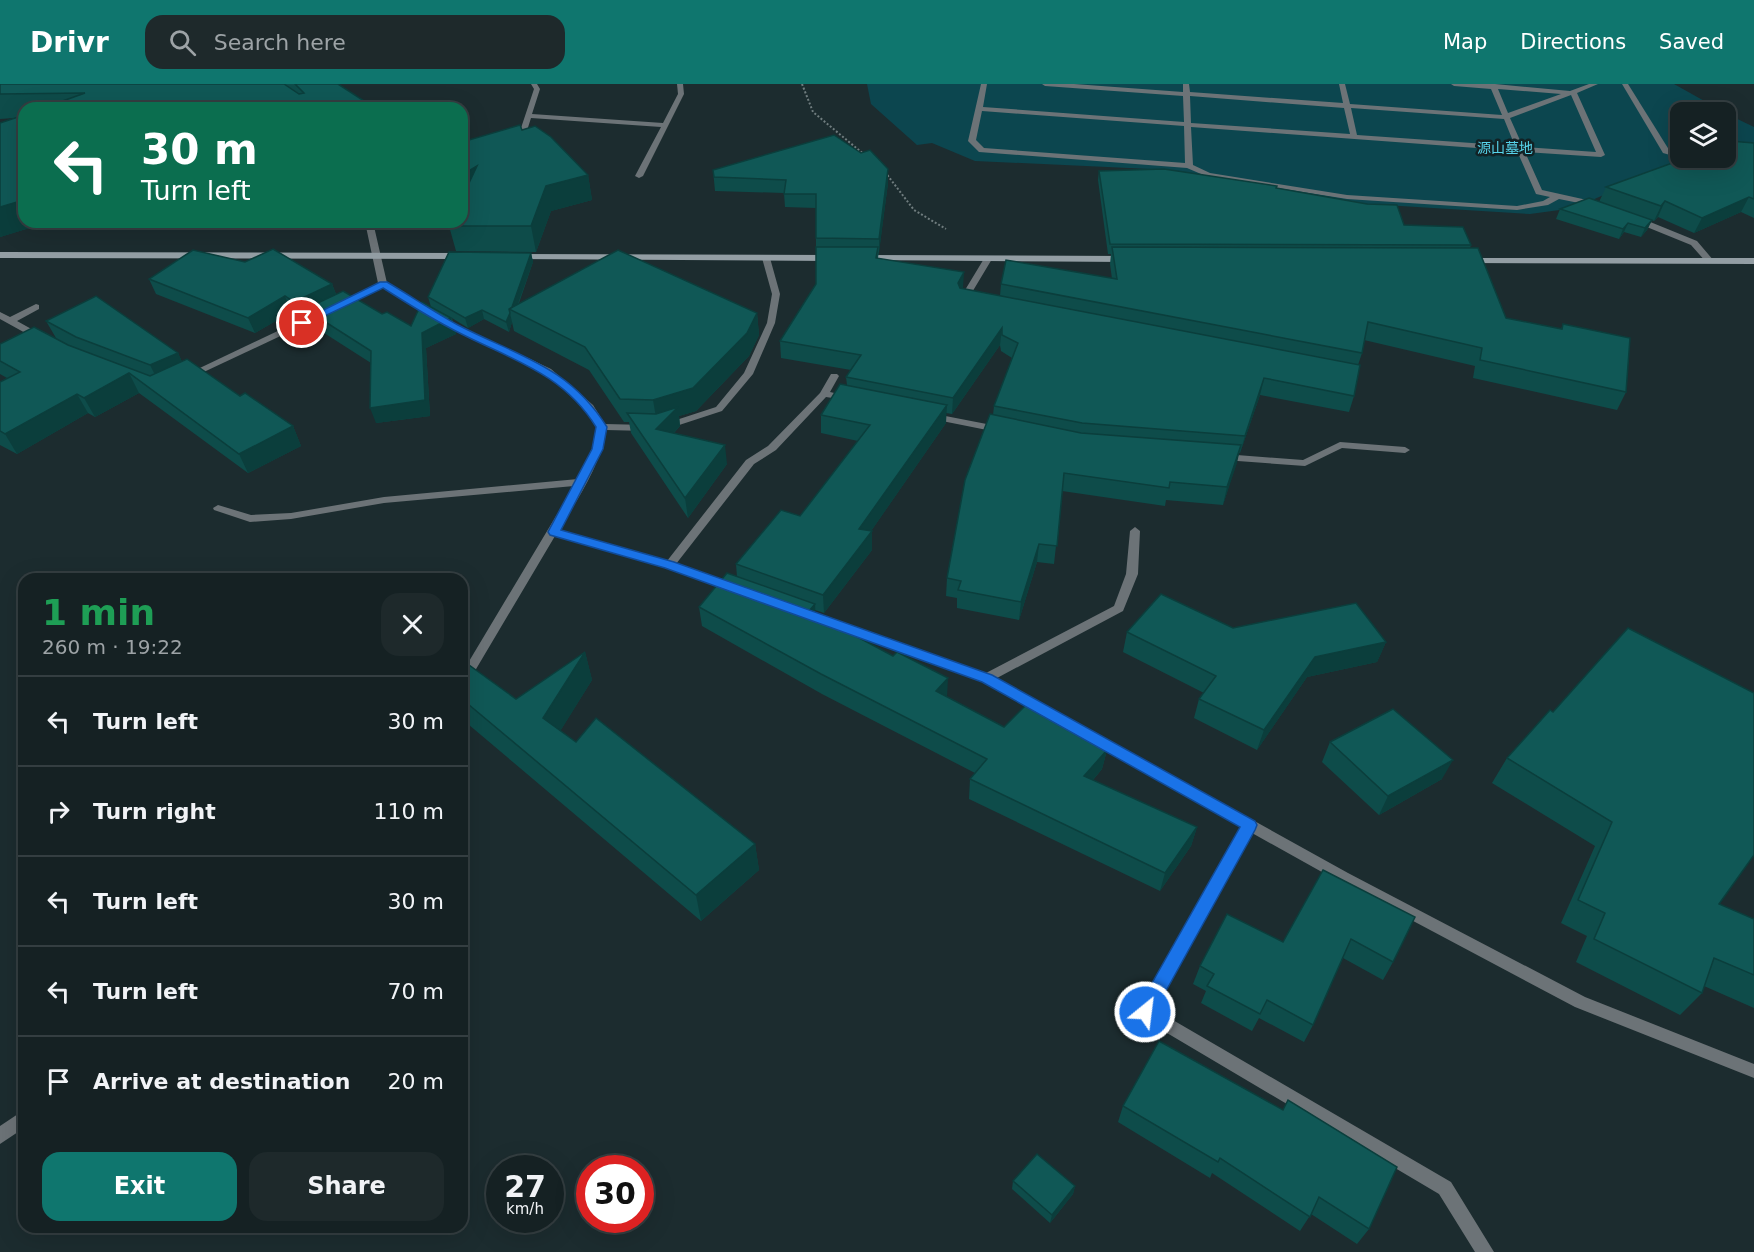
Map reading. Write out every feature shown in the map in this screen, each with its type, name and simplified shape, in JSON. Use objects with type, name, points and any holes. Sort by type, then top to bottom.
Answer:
[{"type":"street","points":[[501,144],[521,138],[537,89],[534,84]]},
{"type":"street","points":[[639,176],[681,94],[680,84]]},
{"type":"street","points":[[984,84],[972,141],[982,150],[1189,166],[1208,175],[1347,197],[1517,208],[1545,202],[1557,196]]},
{"type":"street","points":[[1045,84],[1505,117],[1595,84]]},
{"type":"street","points":[[1186,84],[1189,166]]},
{"type":"street","points":[[1342,84],[1353,136]]},
{"type":"street","points":[[1454,84],[1492,85],[1573,93]]},
{"type":"street","points":[[1625,84],[1667,153]]},
{"type":"street","points":[[1492,85],[1539,192],[1593,205]]},
{"type":"street","points":[[979,109],[1601,155],[1573,93]]},
{"type":"street","points":[[527,116],[664,125]]},
{"type":"street","points":[[1622,214],[1694,243],[1710,261]]},
{"type":"street","points":[[370,228],[383,284],[454,327],[548,371],[590,407],[602,427],[598,449],[582,482],[468,673]]},
{"type":"street","points":[[0,255],[471,256]]},
{"type":"street","points":[[506,257],[845,258]]},
{"type":"street","points":[[602,427],[658,428],[720,409],[748,374],[771,323],[776,294],[766,258]]},
{"type":"street","points":[[857,258],[1142,259]]},
{"type":"street","points":[[974,302],[963,300],[988,259]]},
{"type":"street","points":[[1462,261],[1754,261]]},
{"type":"street","points":[[181,380],[383,284]]},
{"type":"street","points":[[9,321],[36,307]]},
{"type":"street","points":[[0,315],[51,343]]},
{"type":"street","points":[[669,565],[750,462],[772,448],[824,394],[834,376]]},
{"type":"street","points":[[824,394],[859,401]]},
{"type":"street","points":[[917,413],[1010,431]]},
{"type":"street","points":[[1210,456],[1305,463],[1340,445],[1405,450]]},
{"type":"street","points":[[218,508],[250,519],[281,517],[384,500],[582,482]]},
{"type":"street","points":[[987,678],[1119,608],[1132,574],[1135,531]]},
{"type":"street","points":[[554,532],[669,565],[746,592]]},
{"type":"street","points":[[801,612],[987,678],[1343,877],[1580,1002],[1754,1071]]},
{"type":"street","points":[[1249,825],[1145,1012],[1445,1188],[1485,1252]]},
{"type":"street","points":[[0,1136],[18,1122]]},
{"type":"path","points":[[802,84],[813,112],[868,157]]},
{"type":"path","points":[[877,165],[894,180],[914,210],[937,221],[949,232],[936,258]]},
{"type":"green space","name":"源山墓地","points":[[867,84],[1674,84],[1706,102],[1670,102],[1670,166],[1574,208],[1530,214],[1352,203],[1150,169],[975,161],[932,143],[917,145],[871,104]]},
{"type":"green space","points":[[1736,118],[1754,127],[1754,152],[1736,151]]},
{"type":"building","points":[[0,84],[284,84],[299,94],[304,93],[295,84],[338,84],[366,102],[60,102],[85,93],[0,94]]},
{"type":"building","points":[[18,117],[18,202],[0,207],[0,123]]},
{"type":"building","points":[[520,125],[522,130],[535,126],[551,137],[588,175],[546,186],[531,226],[468,226],[468,185],[477,166],[468,171],[468,140]]},
{"type":"building","points":[[834,135],[861,153],[870,150],[888,169],[879,239],[816,238],[816,194],[784,194],[786,180],[714,177],[713,170]]},
{"type":"building","points":[[1736,142],[1754,143],[1754,199],[1749,197],[1702,218],[1665,201],[1661,206],[1606,187],[1670,164],[1670,168],[1736,168]]},
{"type":"building","points":[[1164,169],[1277,186],[1276,188],[1367,204],[1397,205],[1404,225],[1463,227],[1471,245],[1110,244],[1099,171]]},
{"type":"building","points":[[1589,198],[1652,220],[1645,228],[1628,223],[1623,229],[1560,209]]},
{"type":"building","points":[[816,247],[878,247],[876,258],[964,272],[958,283],[960,288],[1360,365],[1354,396],[1264,378],[1245,436],[1082,423],[994,406],[1018,343],[1002,335],[1002,328],[953,398],[846,377],[861,355],[780,341],[816,284]]},
{"type":"building","points":[[1112,247],[1478,248],[1506,318],[1562,329],[1563,324],[1630,338],[1626,392],[1480,360],[1482,348],[1368,322],[1362,353],[1001,284],[1006,260],[1117,279]]},
{"type":"building","points":[[273,249],[332,284],[294,302],[285,296],[248,318],[149,279],[193,250],[245,262]]},
{"type":"building","points":[[618,250],[757,313],[747,333],[693,388],[653,400],[620,399],[585,347],[509,309]]},
{"type":"building","points":[[449,252],[531,253],[506,322],[482,310],[465,318],[428,297]]},
{"type":"building","points":[[343,291],[382,314],[387,312],[411,326],[422,302],[451,318],[422,333],[425,400],[370,408],[371,351],[305,309]]},
{"type":"building","points":[[96,296],[178,353],[150,365],[76,337],[46,321]]},
{"type":"building","points":[[34,327],[68,345],[150,376],[187,359],[240,396],[245,393],[293,426],[239,454],[129,373],[84,398],[77,394],[5,434],[0,431],[0,382],[20,372],[0,361],[0,344]]},
{"type":"building","points":[[840,384],[947,405],[859,529],[872,531],[823,595],[736,564],[781,510],[800,516],[870,425],[821,415]]},
{"type":"building","points":[[678,407],[656,429],[725,445],[685,498],[627,413],[656,414]]},
{"type":"building","points":[[990,414],[1081,433],[1241,445],[1227,487],[1170,482],[1169,488],[1064,473],[1057,546],[1039,544],[1021,602],[958,590],[961,581],[947,578],[965,480]]},
{"type":"building","points":[[727,573],[815,604],[809,611],[893,656],[897,652],[948,678],[936,691],[1004,727],[1027,704],[1107,750],[1084,776],[1197,827],[1165,873],[970,779],[987,759],[821,674],[699,607]]},
{"type":"building","points":[[1161,594],[1233,628],[1356,603],[1386,642],[1315,657],[1264,730],[1199,699],[1216,676],[1127,632]]},
{"type":"building","points":[[1628,628],[1754,693],[1754,855],[1719,904],[1754,919],[1754,975],[1714,958],[1702,993],[1594,939],[1605,913],[1578,900],[1612,822],[1507,758],[1550,710],[1553,712]]},
{"type":"building","points":[[585,652],[543,718],[576,742],[596,718],[755,844],[696,895],[468,704],[468,664],[516,699]]},
{"type":"building","points":[[1393,709],[1453,760],[1388,796],[1330,742]]},
{"type":"building","points":[[1323,870],[1415,917],[1393,962],[1351,939],[1313,1025],[1267,1000],[1260,1014],[1207,986],[1214,974],[1200,966],[1227,914],[1283,942]]},
{"type":"building","points":[[1159,1041],[1283,1110],[1288,1100],[1397,1167],[1369,1229],[1319,1197],[1310,1217],[1220,1158],[1218,1162],[1123,1106]]},
{"type":"building","points":[[1037,1154],[1075,1186],[1052,1215],[1013,1181]]},
{"type":"route","points":[[302,323],[383,284],[454,327],[548,371],[590,407],[602,427],[598,449],[554,532],[669,565],[987,678],[1249,825],[1145,1012]]}]
